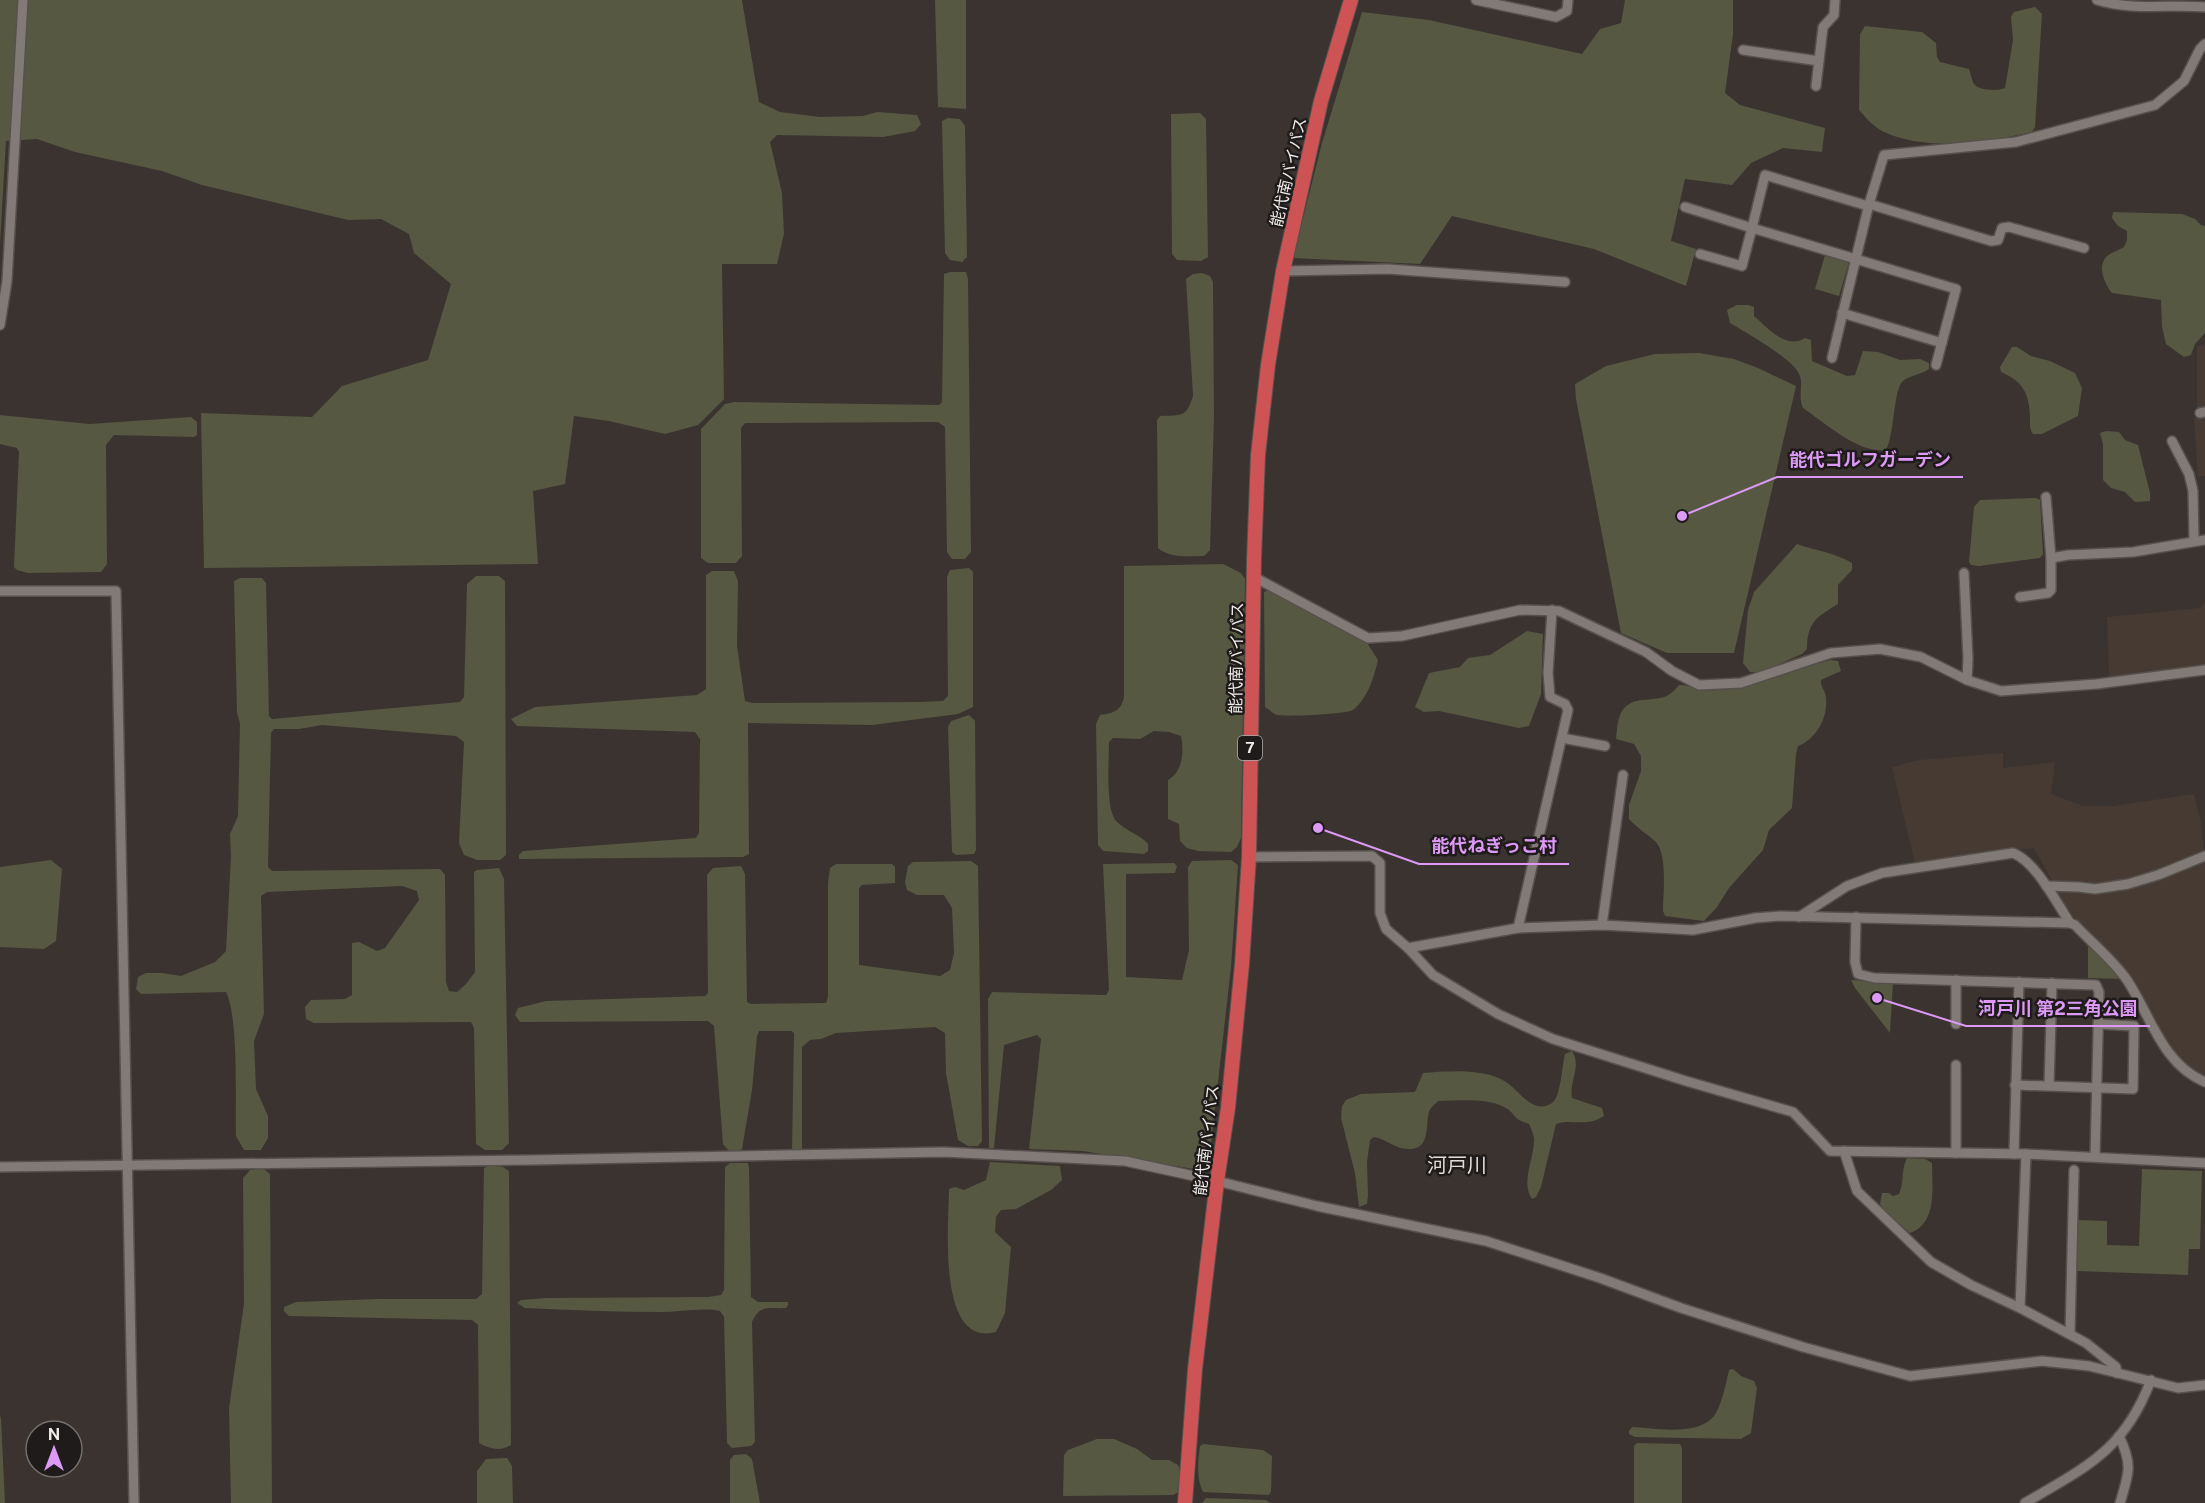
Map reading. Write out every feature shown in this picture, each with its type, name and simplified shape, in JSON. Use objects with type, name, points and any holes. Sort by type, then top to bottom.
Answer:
[{"type":"highway","name":"能代南バイパス","points":[[1185,1503],[1195,1369],[1228,1108],[1242,964],[1249,857],[1258,455],[1283,272],[1321,101],[1351,0]]},
{"type":"street","points":[[0,325],[7,281],[23,0]]},
{"type":"street","points":[[1476,0],[1498,2],[1556,17],[1567,11],[1568,0]]},
{"type":"street","points":[[1816,86],[1823,27],[1834,15],[1836,0]]},
{"type":"street","points":[[2097,0],[2106,3],[2156,7],[2205,7]]},
{"type":"street","points":[[1832,358],[1868,205],[1884,155],[2016,142],[2155,105],[2184,81],[2200,49],[2205,44]]},
{"type":"street","points":[[1743,50],[1819,61]]},
{"type":"street","points":[[1700,254],[1742,266],[1765,175],[1991,241],[1998,240],[2002,228],[2009,227],[2084,248]]},
{"type":"street","points":[[1685,207],[1956,289],[1936,364]]},
{"type":"street","points":[[1283,272],[1388,269],[1565,282]]},
{"type":"street","points":[[1842,313],[1942,343]]},
{"type":"street","points":[[2172,441],[2189,474],[2193,491],[2194,542]]},
{"type":"street","points":[[2020,597],[2048,593],[2051,590],[2046,497]]},
{"type":"street","points":[[2051,558],[2133,552],[2205,540]]},
{"type":"street","points":[[1965,573],[1967,680]]},
{"type":"street","points":[[1254,577],[1368,638],[1402,636],[1520,610],[1552,610],[1586,623],[1646,652],[1699,685],[1741,683],[1831,653],[1880,649],[1921,657],[1967,680],[2001,691],[2097,684],[2205,670]]},
{"type":"street","points":[[0,591],[116,591],[134,1503]]},
{"type":"street","points":[[1518,928],[1568,710],[1565,704],[1550,697],[1548,681],[1552,610]]},
{"type":"street","points":[[1562,738],[1605,746]]},
{"type":"street","points":[[1602,925],[1623,775]]},
{"type":"street","points":[[1799,917],[1847,886],[1882,873],[2013,854],[2024,857],[2070,923]]},
{"type":"street","points":[[1249,857],[1372,856],[1380,863],[1380,913],[1386,929],[1408,948],[1433,975],[1498,1014],[1553,1039],[1793,1112],[1830,1151],[2026,1154],[2205,1163]]},
{"type":"street","points":[[2046,886],[2095,890],[2128,884],[2205,856]]},
{"type":"street","points":[[1408,948],[1518,928],[1602,925],[1693,930],[1755,918],[1856,917],[2070,923],[2075,925],[2126,979],[2168,1053],[2177,1064],[2191,1076],[2205,1082]]},
{"type":"street","points":[[1856,917],[1855,962],[1858,974],[1874,978],[2096,985],[2099,992],[2095,1157]]},
{"type":"street","points":[[1956,980],[1956,1024]]},
{"type":"street","points":[[2014,1154],[2019,982]]},
{"type":"street","points":[[2049,1086],[2052,983]]},
{"type":"street","points":[[2015,1085],[2133,1089],[2134,1026],[2098,1024]]},
{"type":"street","points":[[1956,1065],[1956,1153]]},
{"type":"street","points":[[1844,1151],[1857,1191],[1932,1262],[1971,1285],[2086,1343],[2116,1367],[2117,1373]]},
{"type":"street","points":[[0,1167],[943,1152],[1125,1161],[1317,1206],[1486,1241],[1803,1347],[1910,1376],[2042,1361],[2089,1366],[2178,1388],[2205,1385]]},
{"type":"street","points":[[2020,1308],[2026,1154]]},
{"type":"street","points":[[2070,1334],[2074,1170]]},
{"type":"street","points":[[2025,1503],[2087,1467],[2106,1452],[2127,1427],[2151,1380]]},
{"type":"street","points":[[2120,1436],[2129,1456],[2128,1478],[2120,1503]]},
{"type":"shaded area","points":[[2205,344],[2205,410],[2197,411],[2197,347]]},
{"type":"shaded area","points":[[2205,414],[2205,476],[2198,477],[2194,418]]},
{"type":"shaded area","points":[[2205,602],[2205,667],[2109,680],[2107,617],[2200,608]]},
{"type":"shaded area","points":[[2003,753],[2003,768],[2055,762],[2051,794],[2083,806],[2113,806],[2194,794],[2201,823],[2204,852],[2137,879],[2095,887],[2089,882],[2054,885],[2034,848],[1915,864],[1892,767],[1919,760]]},
{"type":"shaded area","points":[[2205,859],[2205,1078],[2188,1069],[2174,1055],[2150,1014],[2057,895],[2057,892],[2113,889],[2147,884]]},
{"type":"green space","points":[[0,0],[742,0],[759,102],[780,112],[820,117],[863,116],[877,112],[917,115],[921,124],[915,131],[883,137],[777,135],[770,142],[782,193],[784,234],[777,264],[722,264],[724,399],[698,425],[665,434],[609,421],[574,416],[565,484],[533,491],[538,564],[204,568],[201,413],[312,417],[342,386],[428,360],[451,284],[414,253],[409,234],[381,219],[348,220],[202,185],[162,171],[75,152],[37,139],[6,141],[0,244]]},
{"type":"green space","points":[[935,0],[966,0],[966,109],[938,107]]},
{"type":"green space","points":[[1625,0],[1733,0],[1733,34],[1725,93],[1740,105],[1825,128],[1822,152],[1783,148],[1751,163],[1732,185],[1685,179],[1671,241],[1696,249],[1686,286],[1594,249],[1452,216],[1420,264],[1293,258],[1322,143],[1362,12],[1429,20],[1582,54],[1600,29],[1621,23]]},
{"type":"green space","points":[[2035,7],[2042,14],[2035,127],[2032,132],[1977,142],[1919,142],[1884,132],[1859,110],[1860,34],[1865,26],[1922,32],[1936,43],[1937,57],[1940,62],[1969,69],[1973,83],[1977,86],[1998,90],[2005,88],[2013,40],[2011,17],[2014,12]]},
{"type":"green space","points":[[1200,113],[1206,119],[1208,257],[1201,261],[1177,260],[1172,254],[1171,114]]},
{"type":"green space","points":[[948,118],[960,119],[965,126],[967,257],[962,262],[950,260],[945,253],[942,121]]},
{"type":"green space","points":[[2113,212],[2182,214],[2205,226],[2205,333],[2195,344],[2191,355],[2184,357],[2166,344],[2162,327],[2161,300],[2112,293],[2107,285],[2102,271],[2103,261],[2124,247],[2127,240],[2127,231],[2118,226],[2112,218]]},
{"type":"green space","points":[[1825,255],[1849,262],[1839,296],[1815,289]]},
{"type":"green space","points":[[966,272],[968,279],[971,552],[965,559],[952,559],[947,552],[945,427],[938,422],[745,423],[741,428],[742,556],[736,563],[708,563],[701,558],[701,429],[725,404],[734,402],[939,405],[942,402],[944,274]]},
{"type":"green space","points":[[1202,273],[1210,276],[1213,282],[1214,417],[1210,550],[1204,556],[1180,556],[1163,552],[1158,548],[1157,420],[1160,416],[1173,416],[1185,412],[1193,396],[1186,279],[1193,274]]},
{"type":"green space","points":[[1737,305],[1754,307],[1754,316],[1784,339],[1811,340],[1812,361],[1847,376],[1855,375],[1863,351],[1878,352],[1900,360],[1920,359],[1929,363],[1929,369],[1906,379],[1900,386],[1886,450],[1876,450],[1854,442],[1803,408],[1800,376],[1794,366],[1730,323],[1727,310]]},
{"type":"green space","points":[[2012,347],[2017,347],[2031,356],[2050,361],[2075,373],[2082,388],[2078,416],[2042,434],[2033,434],[2030,428],[2028,400],[2023,388],[2014,379],[2001,372],[2000,367]]},
{"type":"green space","points":[[1699,353],[1734,359],[1796,386],[1734,653],[1667,653],[1621,633],[1576,399],[1575,384],[1606,366],[1655,354]]},
{"type":"green space","points":[[0,415],[90,424],[191,417],[197,422],[197,435],[194,437],[114,435],[106,445],[107,564],[101,572],[28,573],[14,567],[19,452],[17,448],[0,444]]},
{"type":"green space","points":[[2119,432],[2125,440],[2138,445],[2150,501],[2135,502],[2125,492],[2111,488],[2103,480],[2103,444],[2100,433]]},
{"type":"green space","points":[[2036,498],[2040,500],[2043,554],[2040,558],[1979,566],[1971,565],[1969,562],[1974,507],[1980,500]]},
{"type":"green space","points":[[1797,544],[1845,559],[1852,563],[1852,570],[1838,585],[1838,604],[1819,617],[1811,626],[1807,649],[1802,654],[1761,672],[1750,672],[1743,663],[1748,610],[1754,592]]},
{"type":"green space","points":[[1223,564],[1241,573],[1245,579],[1241,838],[1237,847],[1231,852],[1198,851],[1187,848],[1180,841],[1179,824],[1168,819],[1168,780],[1177,772],[1181,761],[1181,736],[1154,731],[1140,739],[1113,738],[1109,742],[1109,797],[1113,816],[1117,822],[1148,844],[1148,851],[1144,854],[1103,851],[1098,845],[1096,724],[1100,715],[1119,708],[1124,697],[1124,566]]},
{"type":"green space","points":[[969,568],[973,572],[973,707],[958,714],[872,725],[748,723],[749,854],[743,857],[519,859],[523,851],[696,838],[699,833],[700,739],[695,732],[517,726],[511,719],[535,707],[697,695],[706,689],[706,575],[712,571],[734,571],[738,581],[737,646],[745,701],[753,703],[918,702],[943,701],[948,696],[947,577],[950,570]]},
{"type":"green space","points":[[476,576],[499,576],[505,581],[506,855],[500,860],[477,860],[464,855],[459,843],[464,742],[456,736],[322,725],[299,729],[274,729],[271,733],[268,867],[272,871],[440,869],[445,875],[446,982],[449,991],[457,992],[475,972],[474,872],[499,868],[504,879],[509,1143],[502,1150],[485,1150],[476,1144],[474,1028],[471,1022],[314,1023],[306,1019],[305,1007],[311,1000],[345,999],[352,995],[352,943],[359,942],[377,951],[385,948],[419,900],[417,891],[402,886],[267,892],[261,896],[264,1014],[254,1041],[256,1089],[268,1116],[268,1138],[261,1150],[244,1150],[236,1136],[235,1040],[226,992],[141,994],[136,989],[138,977],[146,973],[181,976],[215,962],[226,951],[230,834],[238,816],[240,723],[237,713],[234,581],[240,578],[262,578],[266,583],[269,716],[272,719],[460,702],[464,697],[467,584]]},
{"type":"green space","points":[[1269,590],[1367,643],[1378,660],[1366,693],[1353,710],[1329,714],[1283,716],[1265,707],[1264,592]]},
{"type":"green space","points":[[1527,631],[1543,634],[1541,694],[1529,726],[1519,728],[1439,711],[1424,712],[1415,707],[1429,673],[1460,667],[1468,658],[1490,655]]},
{"type":"green space","points":[[1831,660],[1838,661],[1841,671],[1821,680],[1826,696],[1825,713],[1815,733],[1798,746],[1792,808],[1769,830],[1763,850],[1729,888],[1717,907],[1704,921],[1665,916],[1662,855],[1655,841],[1629,819],[1629,805],[1641,771],[1641,756],[1634,744],[1616,739],[1618,721],[1623,709],[1637,701],[1666,696],[1679,685],[1706,690],[1735,688],[1763,682]]},
{"type":"green space","points":[[969,715],[975,721],[976,850],[974,854],[956,855],[952,852],[948,727],[951,721]]},
{"type":"green space","points":[[51,860],[62,869],[56,941],[44,949],[0,947],[0,867]]},
{"type":"green space","points":[[1231,860],[1238,865],[1231,967],[1209,1162],[1201,1169],[1194,1169],[1083,1151],[1029,1149],[1041,1039],[1037,1035],[1004,1045],[994,1148],[989,1148],[988,999],[992,992],[1106,995],[1109,990],[1103,864],[1174,863],[1177,866],[1175,873],[1126,874],[1126,977],[1182,980],[1189,950],[1188,867],[1192,861]]},
{"type":"green space","points":[[971,861],[978,866],[982,1141],[978,1146],[968,1146],[958,1140],[946,1073],[945,1033],[935,1027],[836,1033],[821,1039],[810,1040],[802,1047],[802,1150],[797,1153],[792,1150],[794,1033],[791,1031],[759,1031],[742,1149],[729,1151],[723,1144],[714,1026],[708,1021],[520,1022],[515,1015],[518,1008],[546,1001],[705,996],[708,993],[707,875],[713,868],[741,866],[745,874],[747,1002],[751,1004],[826,1003],[828,997],[828,883],[830,868],[836,864],[892,864],[895,867],[895,883],[862,885],[859,888],[859,965],[940,976],[950,970],[954,953],[952,908],[944,895],[917,895],[907,890],[905,882],[908,866],[913,862]]},
{"type":"green space","points":[[2088,941],[2123,979],[2088,978]]},
{"type":"green space","points":[[1851,980],[1893,982],[1890,1033],[1855,988]]},
{"type":"green space","points":[[1572,1051],[1576,1068],[1572,1098],[1602,1108],[1604,1116],[1585,1122],[1556,1124],[1541,1187],[1536,1197],[1532,1199],[1527,1185],[1534,1145],[1529,1124],[1517,1119],[1506,1108],[1490,1102],[1438,1101],[1429,1112],[1424,1141],[1416,1148],[1399,1147],[1374,1137],[1370,1140],[1367,1162],[1367,1204],[1359,1207],[1355,1173],[1341,1118],[1342,1106],[1346,1100],[1361,1094],[1415,1092],[1423,1073],[1477,1072],[1506,1082],[1533,1104],[1545,1106],[1555,1100],[1565,1054]]},
{"type":"green space","points":[[1907,1158],[1925,1159],[1932,1163],[1932,1203],[1929,1213],[1919,1228],[1910,1233],[1885,1212],[1880,1204],[1882,1193],[1889,1193],[1893,1196],[1899,1194]]},
{"type":"green space","points":[[990,1162],[1060,1166],[1062,1180],[1051,1190],[1016,1209],[1001,1210],[996,1217],[995,1232],[1011,1247],[1005,1313],[996,1332],[977,1332],[963,1321],[955,1302],[950,1279],[949,1189],[955,1187],[964,1190],[986,1180]]},
{"type":"green space","points":[[730,1163],[748,1163],[749,1168],[751,1297],[758,1302],[788,1302],[786,1308],[770,1308],[758,1312],[752,1322],[755,1442],[751,1446],[732,1448],[727,1443],[724,1317],[720,1311],[705,1309],[660,1312],[525,1308],[517,1303],[521,1300],[546,1298],[721,1295],[724,1290],[725,1167]]},
{"type":"green space","points":[[490,1165],[503,1167],[509,1171],[511,1445],[499,1449],[479,1443],[478,1325],[472,1320],[289,1316],[284,1311],[284,1307],[296,1302],[476,1299],[482,1294],[484,1168]]},
{"type":"green space","points":[[264,1169],[270,1174],[272,1503],[231,1503],[229,1408],[244,1304],[243,1178],[250,1170]]},
{"type":"green space","points":[[2142,1169],[2202,1171],[2200,1249],[2189,1249],[2188,1275],[2077,1271],[2078,1220],[2107,1221],[2107,1245],[2139,1246]]},
{"type":"green space","points":[[1733,1369],[1741,1376],[1754,1381],[1757,1388],[1751,1433],[1741,1439],[1635,1437],[1629,1434],[1632,1427],[1679,1430],[1702,1425],[1717,1411],[1729,1370]]},
{"type":"green space","points":[[0,1415],[1,1419],[5,1503],[0,1503]]},
{"type":"green space","points":[[1097,1439],[1114,1439],[1137,1449],[1152,1460],[1169,1460],[1178,1465],[1182,1477],[1181,1491],[1173,1495],[1063,1496],[1064,1455],[1068,1450]]},
{"type":"green space","points":[[1637,1443],[1680,1444],[1682,1448],[1682,1503],[1634,1503],[1634,1446]]},
{"type":"green space","points":[[1203,1444],[1263,1450],[1272,1456],[1269,1495],[1203,1492],[1198,1469],[1200,1446]]},
{"type":"green space","points":[[746,1454],[752,1459],[760,1503],[730,1503],[730,1460],[734,1455]]},
{"type":"green space","points":[[507,1458],[512,1466],[513,1503],[477,1503],[477,1471],[486,1459]]},
{"type":"green space","points":[[1206,1498],[1266,1500],[1270,1503],[1202,1503]]},
{"type":"place","name":"能代ゴルフガーデン","points":[[1682,516]]},
{"type":"place","name":"能代ねぎっこ村","points":[[1318,828]]},
{"type":"place","name":"河戸川 第2三角公園","points":[[1877,998]]},
{"type":"district","name":"河戸川","points":[[1457,1165]]}]
